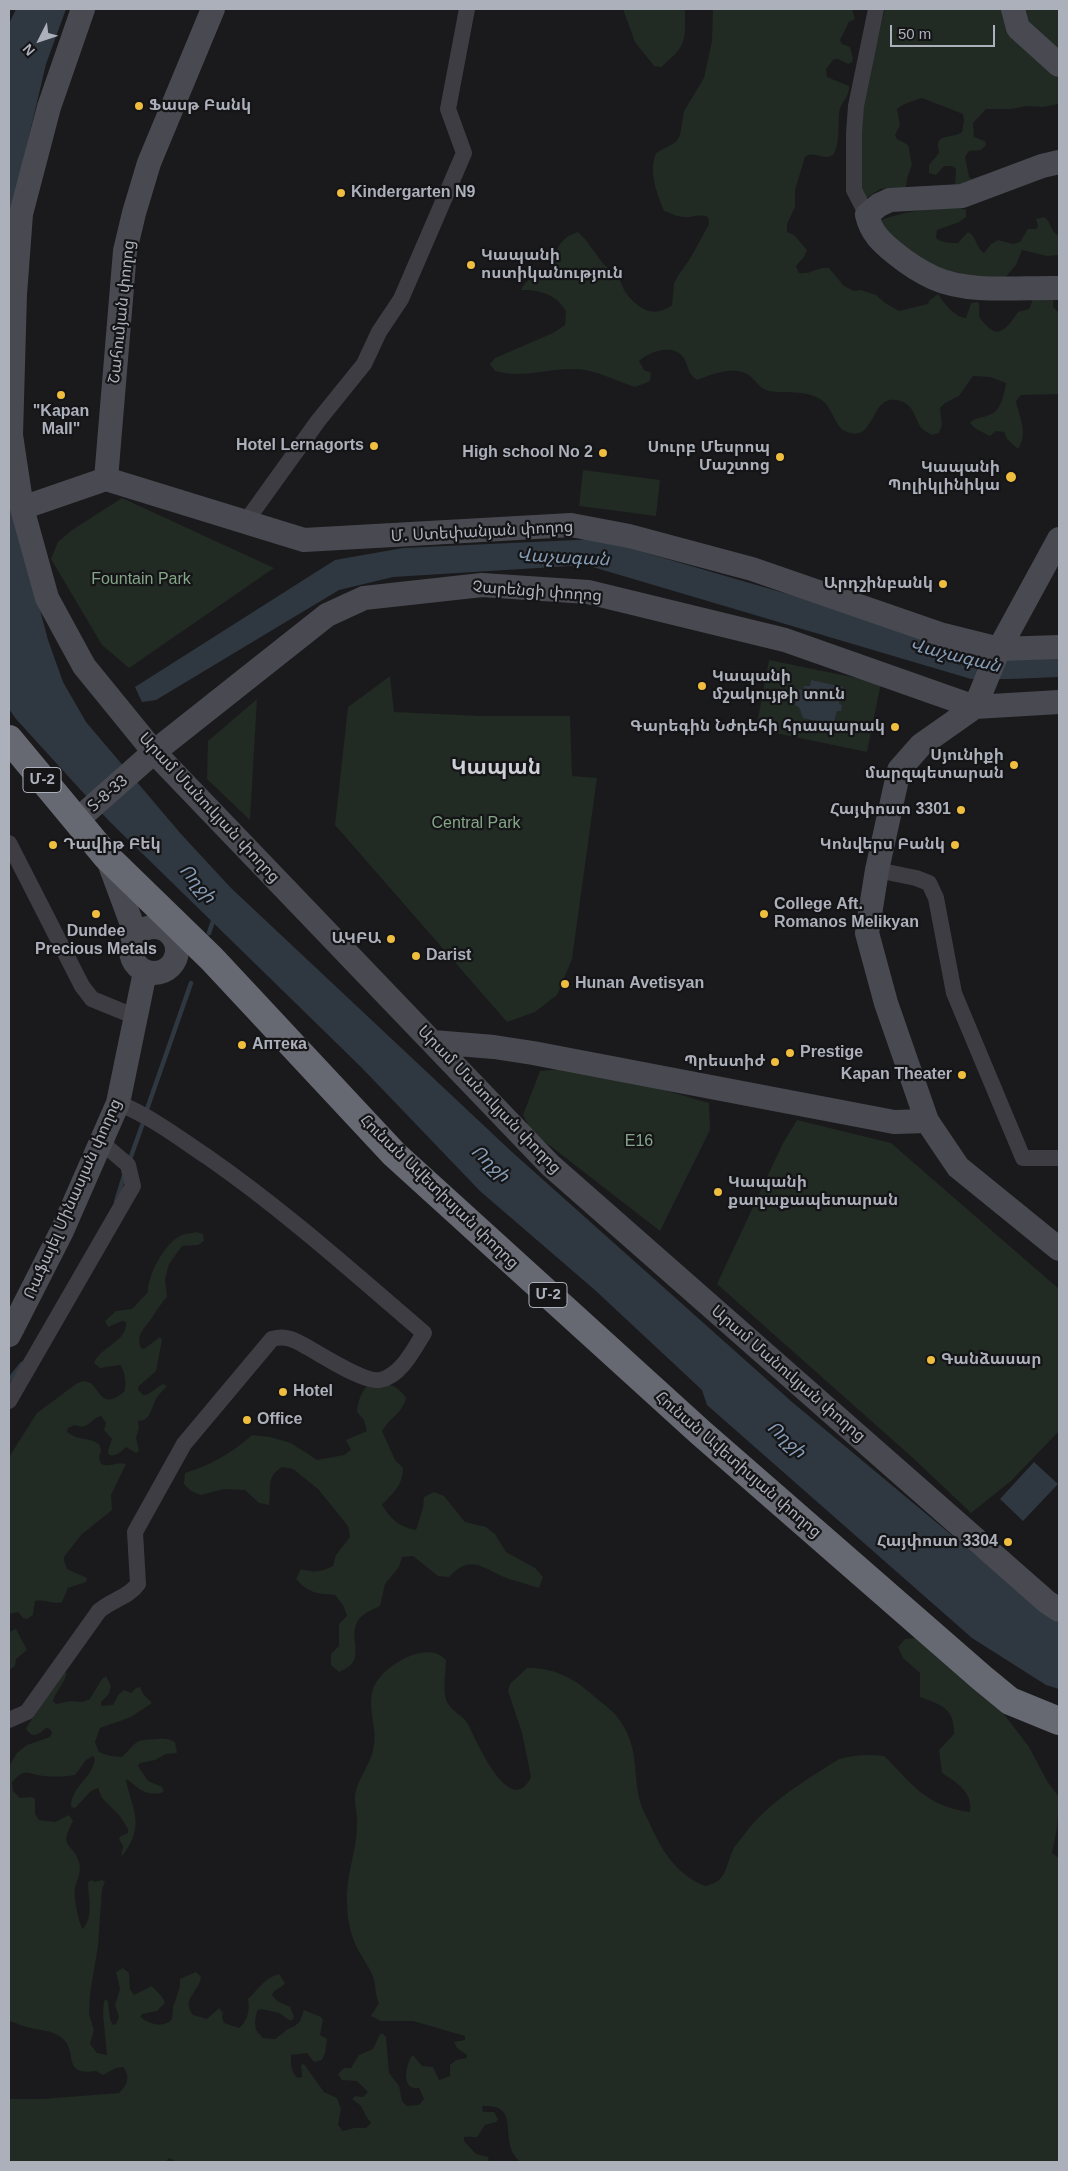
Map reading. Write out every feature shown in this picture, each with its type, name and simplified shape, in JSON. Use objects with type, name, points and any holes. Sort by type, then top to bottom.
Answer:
[{"type":"highway","name":"Մ-2","points":[[9,739],[81,817]]},
{"type":"highway","name":"Հունան Ավետիսյան փողոց","points":[[81,817],[107,857],[212,959],[394,1154],[692,1425],[1010,1701],[1059,1721]]},
{"type":"street","points":[[83,9],[49,107],[21,214],[14,294],[11,436],[22,508],[106,479]]},
{"type":"street","name":"Շահումյան փողոց","points":[[106,479],[125,250],[150,163],[212,9]]},
{"type":"street","points":[[244,524],[318,421],[364,364],[379,332],[405,290],[464,153],[448,109],[467,9]]},
{"type":"street","points":[[876,9],[856,106],[854,133],[854,190],[874,234],[903,259],[935,279],[959,285],[1059,288]]},
{"type":"street","points":[[1013,9],[1018,28],[1059,66]]},
{"type":"street","points":[[867,215],[878,205],[890,200],[962,196],[1042,166],[1059,162]]},
{"type":"street","name":"Մ. Ստեփանյան փողոց","points":[[106,479],[244,524],[304,540],[571,525],[629,536],[752,569],[943,635],[999,649],[1059,647]]},
{"type":"street","name":"Արամ Մանուկյան փողոց","points":[[22,508],[47,598],[79,657],[147,759],[325,932],[550,1165],[1040,1596],[1059,1610]]},
{"type":"street","points":[[1059,539],[999,649],[979,698],[921,745],[899,770],[877,870],[867,933],[886,1003],[927,1121],[958,1167],[1059,1249]]},
{"type":"street","name":"Չարենցի փողոց","points":[[147,759],[327,615],[364,598],[482,585],[588,592],[785,640],[979,698]]},
{"type":"street","name":"Տ-8-33","points":[[979,698],[1059,702]]},
{"type":"street","name":"Տ-8-33","points":[[81,817],[147,759]]},
{"type":"street","points":[[9,843],[82,986],[92,999],[136,1017]]},
{"type":"street","points":[[107,857],[136,935]]},
{"type":"street","points":[[877,870],[916,878],[929,883],[936,898],[954,993],[1023,1158],[1059,1158]]},
{"type":"street","points":[[173,963],[177,948],[170,934],[157,927],[149,928],[136,935],[130,949],[131,956],[139,968],[145,972],[161,972],[173,963],[186,957],[199,956],[212,959]]},
{"type":"street","name":"Ռաֆայել Մինասյան փողոց","points":[[9,1334],[62,1231],[118,1103],[145,972]]},
{"type":"street","points":[[433,1042],[494,1047],[533,1053],[894,1122],[927,1121]]},
{"type":"street","points":[[9,1720],[28,1712],[99,1611],[108,1602],[134,1590],[138,1584],[134,1532],[184,1444],[272,1340],[282,1336],[295,1340],[366,1378],[380,1380],[395,1372],[407,1359],[424,1333],[329,1251],[253,1189],[146,1114],[118,1103]]},
{"type":"street","points":[[9,1401],[133,1186],[128,1165],[101,1142]]},
{"type":"green space","points":[[623,9],[685,9],[685,36],[683,42],[676,53],[661,67],[654,66],[635,42]]},
{"type":"green space","points":[[713,9],[852,9],[855,19],[849,22],[840,40],[842,44],[850,47],[853,58],[852,62],[848,64],[834,59],[826,69],[827,77],[849,86],[848,94],[839,111],[836,149],[834,154],[828,157],[812,154],[805,157],[795,190],[795,207],[787,224],[787,232],[794,235],[807,250],[796,266],[799,273],[829,268],[844,286],[854,291],[861,290],[876,295],[899,311],[928,304],[938,294],[953,312],[966,318],[971,303],[978,302],[980,318],[988,327],[998,331],[1006,328],[1018,312],[1029,309],[1033,299],[1054,295],[1053,307],[1059,313],[1059,394],[1021,395],[1016,401],[1023,431],[1023,437],[1018,449],[1007,439],[1004,432],[996,431],[990,436],[976,429],[970,423],[993,413],[1001,402],[1006,383],[990,377],[973,376],[959,396],[945,403],[940,408],[942,425],[939,433],[932,435],[924,430],[909,406],[906,403],[895,400],[887,401],[881,405],[868,426],[856,434],[843,430],[827,405],[812,395],[765,390],[751,377],[739,371],[720,372],[697,380],[690,373],[681,354],[675,351],[662,350],[649,354],[639,361],[644,370],[651,373],[650,381],[635,387],[584,370],[566,369],[515,374],[495,371],[490,364],[495,358],[553,333],[565,325],[566,311],[553,297],[541,292],[521,290],[529,280],[535,277],[548,276],[554,270],[555,257],[559,246],[566,238],[578,232],[604,264],[617,275],[626,293],[641,308],[653,312],[672,305],[674,283],[709,224],[708,217],[705,216],[681,217],[664,211],[654,183],[654,160],[656,153],[676,142],[680,135],[684,111],[704,78],[712,41]]},
{"type":"green space","points":[[885,9],[1059,9],[1059,104],[1043,107],[1027,106],[1011,109],[986,109],[973,123],[974,137],[985,141],[986,145],[981,150],[969,151],[965,157],[969,177],[972,179],[983,175],[984,179],[955,187],[956,169],[952,166],[944,166],[936,175],[929,173],[929,165],[939,153],[938,145],[941,139],[962,132],[963,114],[922,98],[906,104],[897,109],[900,125],[895,135],[897,139],[908,145],[912,164],[906,188],[880,189],[867,198],[857,191],[860,111]]},
{"type":"green space","points":[[958,207],[966,210],[966,217],[959,222],[937,230],[936,238],[938,240],[958,243],[968,232],[973,236],[979,249],[984,253],[991,244],[998,240],[1013,244],[1020,242],[1028,229],[1036,229],[1038,226],[1036,219],[1044,217],[1059,236],[1059,255],[1047,256],[1022,250],[1016,265],[1003,280],[954,284],[873,223],[915,211]]},
{"type":"green space","points":[[583,470],[660,480],[656,516],[579,506]]},
{"type":"green space","name":"Fountain Park","points":[[122,498],[274,568],[129,668],[102,645],[51,559],[58,542],[72,530]]},
{"type":"green space","points":[[769,660],[881,683],[867,752],[756,729]]},
{"type":"green space","name":"Central Park","points":[[390,676],[394,712],[482,716],[570,716],[572,776],[597,778],[572,959],[557,995],[535,1012],[507,1022],[335,825],[348,707]]},
{"type":"green space","points":[[257,699],[250,820],[207,779],[208,741]]},
{"type":"green space","name":"E16","points":[[585,1067],[709,1103],[710,1130],[660,1231],[531,1131],[523,1115],[540,1071]]},
{"type":"green space","name":"Գանձասար","points":[[797,1120],[891,1143],[1059,1289],[1059,1431],[1011,1481],[971,1513],[913,1458],[717,1284],[783,1143]]},
{"type":"green space","points":[[196,1232],[203,1234],[204,1241],[198,1245],[182,1246],[169,1264],[165,1279],[167,1297],[142,1330],[140,1338],[141,1348],[144,1349],[160,1337],[162,1340],[156,1371],[139,1386],[138,1390],[143,1395],[146,1395],[163,1384],[167,1386],[156,1399],[146,1419],[138,1421],[139,1428],[136,1438],[139,1450],[136,1453],[126,1447],[116,1455],[109,1455],[108,1451],[112,1439],[104,1430],[106,1423],[101,1416],[86,1425],[75,1425],[68,1428],[67,1432],[72,1435],[99,1444],[101,1464],[126,1464],[111,1495],[112,1510],[81,1535],[64,1557],[67,1569],[87,1578],[86,1582],[68,1588],[62,1602],[35,1601],[33,1615],[27,1619],[23,1618],[18,1612],[9,1614],[9,1457],[37,1413],[76,1384],[83,1381],[91,1383],[104,1398],[108,1399],[117,1397],[124,1392],[125,1378],[120,1365],[100,1368],[94,1363],[97,1357],[123,1334],[125,1329],[126,1322],[122,1321],[108,1327],[105,1321],[116,1311],[132,1309],[148,1292],[150,1277],[169,1245],[182,1235]]},
{"type":"green space","points":[[369,1383],[390,1385],[398,1389],[406,1398],[402,1407],[382,1431],[395,1460],[403,1468],[399,1484],[382,1505],[396,1522],[416,1530],[423,1508],[424,1497],[434,1492],[444,1496],[465,1522],[486,1527],[495,1534],[506,1552],[535,1568],[543,1577],[539,1588],[509,1579],[472,1564],[465,1565],[449,1577],[438,1576],[413,1556],[402,1557],[399,1567],[385,1584],[380,1606],[362,1616],[356,1625],[354,1633],[354,1661],[339,1672],[331,1665],[331,1654],[339,1646],[339,1624],[347,1616],[343,1605],[335,1595],[314,1592],[296,1579],[301,1569],[317,1571],[333,1566],[336,1555],[350,1537],[348,1526],[318,1489],[293,1469],[282,1467],[273,1475],[270,1483],[269,1505],[259,1503],[245,1490],[224,1489],[201,1495],[191,1491],[184,1484],[185,1473],[221,1458],[252,1435],[270,1437],[291,1443],[317,1460],[344,1455],[351,1450],[346,1440],[367,1431],[364,1420],[357,1412],[360,1397]]},
{"type":"green space","points":[[16,1629],[27,1650],[16,1659],[15,1666],[9,1670],[9,1632]]},
{"type":"green space","points":[[916,1638],[994,1701],[1029,1747],[1047,1781],[1059,1797],[1057,1828],[1052,1853],[1059,1858],[1059,2162],[521,2162],[514,2154],[510,2145],[508,2126],[503,2111],[495,2107],[482,2106],[483,2112],[494,2112],[498,2119],[496,2122],[485,2125],[477,2137],[464,2137],[464,2141],[476,2154],[488,2157],[489,2162],[177,2162],[169,2158],[166,2162],[9,2162],[9,2099],[42,2099],[119,2093],[127,2081],[127,2074],[123,2067],[116,2068],[103,2075],[96,2071],[85,2072],[78,2070],[72,2062],[67,2044],[59,2036],[52,2032],[25,2027],[9,2021],[9,1766],[17,1753],[27,1745],[50,1737],[52,1733],[50,1729],[46,1728],[33,1735],[26,1728],[62,1673],[67,1673],[53,1701],[56,1704],[71,1701],[83,1702],[90,1699],[102,1679],[106,1676],[111,1686],[109,1694],[101,1702],[101,1706],[113,1705],[118,1695],[124,1690],[131,1693],[140,1687],[143,1694],[152,1703],[131,1717],[100,1728],[95,1742],[99,1752],[110,1756],[122,1757],[139,1741],[163,1738],[175,1742],[177,1753],[166,1754],[155,1760],[140,1763],[138,1766],[148,1781],[162,1787],[164,1791],[161,1793],[145,1792],[126,1779],[136,1819],[134,1835],[121,1857],[123,1846],[119,1839],[128,1833],[128,1829],[120,1816],[102,1798],[98,1788],[91,1791],[75,1808],[71,1807],[74,1793],[93,1766],[95,1759],[93,1756],[86,1760],[75,1775],[51,1777],[23,1773],[12,1783],[13,1791],[20,1798],[32,1797],[35,1799],[35,1814],[39,1820],[55,1822],[69,1815],[73,1821],[66,1841],[76,1855],[80,1865],[75,1897],[78,1916],[83,1929],[90,1907],[88,1882],[102,1880],[105,1882],[102,1889],[98,1946],[90,1994],[89,2014],[94,2030],[90,2044],[97,2053],[107,2055],[103,2014],[104,2001],[107,1999],[111,2022],[113,2025],[116,2024],[119,2017],[115,2005],[120,1989],[116,1972],[123,1968],[129,1973],[130,1989],[134,1995],[152,1986],[164,2000],[165,2003],[157,2011],[142,2014],[140,2017],[148,2022],[161,2025],[172,2019],[173,2007],[180,1987],[180,1979],[196,1972],[201,1977],[189,2004],[193,2015],[207,2019],[219,2008],[223,2013],[224,2023],[239,2028],[248,2015],[248,1999],[265,1981],[279,1974],[285,1983],[272,1995],[277,2001],[290,2007],[294,2017],[292,2020],[289,2020],[279,2013],[261,2009],[257,2011],[256,2030],[263,2038],[275,2039],[300,2021],[304,2010],[321,2017],[323,2020],[320,2035],[327,2039],[322,2060],[314,2062],[307,2053],[291,2055],[292,2068],[298,2078],[302,2077],[301,2065],[304,2064],[324,2092],[337,2098],[341,2109],[338,2125],[343,2131],[354,2128],[366,2128],[371,2123],[361,2106],[352,2099],[355,2096],[363,2097],[368,2092],[357,2081],[342,2080],[338,2074],[344,2068],[351,2068],[359,2055],[373,2049],[380,2034],[386,2037],[389,2073],[399,2086],[402,2101],[407,2106],[419,2105],[424,2099],[419,2088],[411,2087],[408,2084],[406,2076],[407,2066],[413,2055],[422,2066],[433,2067],[439,2080],[450,2076],[450,2065],[456,2060],[467,2058],[467,2055],[457,2048],[454,2042],[465,2040],[465,2036],[413,2021],[381,2021],[371,2016],[379,2003],[374,1980],[355,1944],[349,1924],[347,1893],[356,1835],[355,1795],[371,1758],[375,1738],[371,1696],[377,1681],[394,1664],[416,1654],[428,1652],[438,1654],[446,1660],[444,1687],[447,1702],[468,1724],[485,1759],[494,1772],[504,1783],[513,1789],[523,1788],[531,1777],[522,1733],[508,1691],[510,1684],[527,1668],[553,1671],[576,1682],[621,1721],[632,1746],[640,1801],[659,1842],[678,1868],[705,1886],[721,1878],[735,1846],[763,1813],[787,1793],[839,1759],[861,1755],[884,1756],[921,1793],[942,1805],[970,1812],[969,1799],[963,1789],[942,1773],[939,1750],[954,1734],[952,1718],[940,1705],[920,1697],[920,1673],[903,1658],[898,1647],[905,1639]]},
{"type":"water","points":[[16,9],[66,9],[46,64],[9,221],[9,24]]},
{"type":"water","name":"Ողջի","points":[[9,465],[18,527],[48,640],[63,682],[86,722],[181,834],[231,888],[512,1152],[792,1402],[1059,1623],[1059,1689],[1046,1685],[972,1638],[707,1405],[702,1390],[596,1291],[480,1191],[362,1068],[109,821],[16,719],[9,709]]},
{"type":"water","name":"Վաչագան","points":[[598,539],[798,597],[980,658],[1059,655],[1059,677],[971,679],[586,565],[393,577],[339,590],[156,700],[142,702],[135,687],[335,560],[403,548]]},
{"type":"water","points":[[811,680],[843,687],[839,704],[842,705],[841,711],[837,711],[833,725],[803,718],[799,707],[795,705],[798,689],[803,690],[804,686],[810,686]]},
{"type":"water","points":[[1034,1462],[1058,1484],[1023,1521],[1000,1499]]},
{"type":"waterway","points":[[209,933],[214,918]]},
{"type":"waterway","points":[[146,1112],[191,983]]},
{"type":"waterway","points":[[129,1162],[144,1120]]},
{"type":"waterway","points":[[116,1202],[124,1176]]},
{"type":"waterway","points":[[9,1380],[22,1364]]},
{"type":"place","name":"Ֆասթ Բանկ","points":[[139,106]]},
{"type":"place","name":"Kindergarten N9","points":[[341,193]]},
{"type":"place","name":"Կապանի ոստիկանություն","points":[[471,265]]},
{"type":"place","name":"\"Kapan Mall\"","points":[[61,395]]},
{"type":"place","name":"Hotel Lernagorts","points":[[374,446]]},
{"type":"place","name":"High school No 2","points":[[603,453]]},
{"type":"place","name":"Սուրբ Մեսրոպ Մաշտոց","points":[[780,457]]},
{"type":"place","name":"Կապանի Պոլիկլինիկա","points":[[1011,477]]},
{"type":"place","name":"Արդշինբանկ","points":[[943,584]]},
{"type":"place","name":"Կապանի մշակույթի տուն","points":[[702,686]]},
{"type":"place","name":"Գարեգին Նժդեհի հրապարակ","points":[[895,727]]},
{"type":"place","name":"Սյունիքի մարզպետարան","points":[[1014,765]]},
{"type":"place","name":"Հայփոստ 3301","points":[[961,810]]},
{"type":"place","name":"Դավիթ Բեկ","points":[[53,845]]},
{"type":"place","name":"Կոնվերս Բանկ","points":[[955,845]]},
{"type":"place","name":"Dundee Precious Metals","points":[[96,914]]},
{"type":"place","name":"College Aft. Romanos Melikyan","points":[[764,914]]},
{"type":"place","name":"ԱԿԲԱ","points":[[391,939]]},
{"type":"place","name":"Darist","points":[[416,956]]},
{"type":"place","name":"Hunan Avetisyan","points":[[565,984]]},
{"type":"place","name":"Аптека","points":[[242,1045]]},
{"type":"place","name":"Prestige","points":[[790,1053]]},
{"type":"place","name":"Պրեստիժ","points":[[775,1062]]},
{"type":"place","name":"Kapan Theater","points":[[962,1075]]},
{"type":"place","name":"Կապանի քաղաքապետարան","points":[[718,1192]]},
{"type":"place","name":"Գանձասար","points":[[931,1360]]},
{"type":"place","name":"Hotel","points":[[283,1392]]},
{"type":"place","name":"Office","points":[[247,1420]]},
{"type":"place","name":"Հայփոստ 3304","points":[[1008,1542]]},
{"type":"district","name":"Կապան","points":[[496,768]]}]
